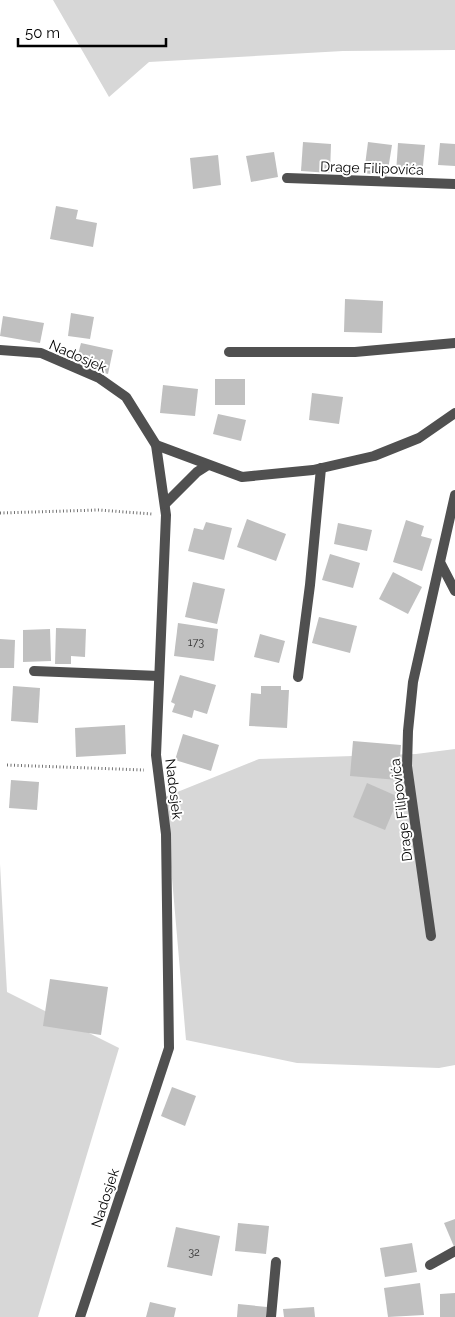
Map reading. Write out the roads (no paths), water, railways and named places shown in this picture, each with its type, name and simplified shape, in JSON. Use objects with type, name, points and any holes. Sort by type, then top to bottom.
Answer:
[{"type":"street","name":"Drage Filipovića","points":[[287,178],[455,184]]},
{"type":"street","points":[[229,352],[355,352],[455,343]]},
{"type":"street","name":"Nadosjek","points":[[0,350],[41,353],[99,378],[126,397],[156,445],[166,515],[156,755],[166,834],[169,1048],[80,1317]]},
{"type":"street","points":[[156,445],[242,477],[322,468],[374,456],[419,438],[455,413]]},
{"type":"street","points":[[165,504],[197,472],[208,465]]},
{"type":"street","points":[[298,677],[322,468]]},
{"type":"street","name":"Drage Filipovića","points":[[432,936],[407,766],[408,731],[413,682],[455,495]]},
{"type":"street","points":[[441,564],[455,591]]},
{"type":"street","points":[[34,671],[159,676]]},
{"type":"street","points":[[430,1265],[455,1251]]},
{"type":"street","points":[[271,1317],[276,1262]]}]
